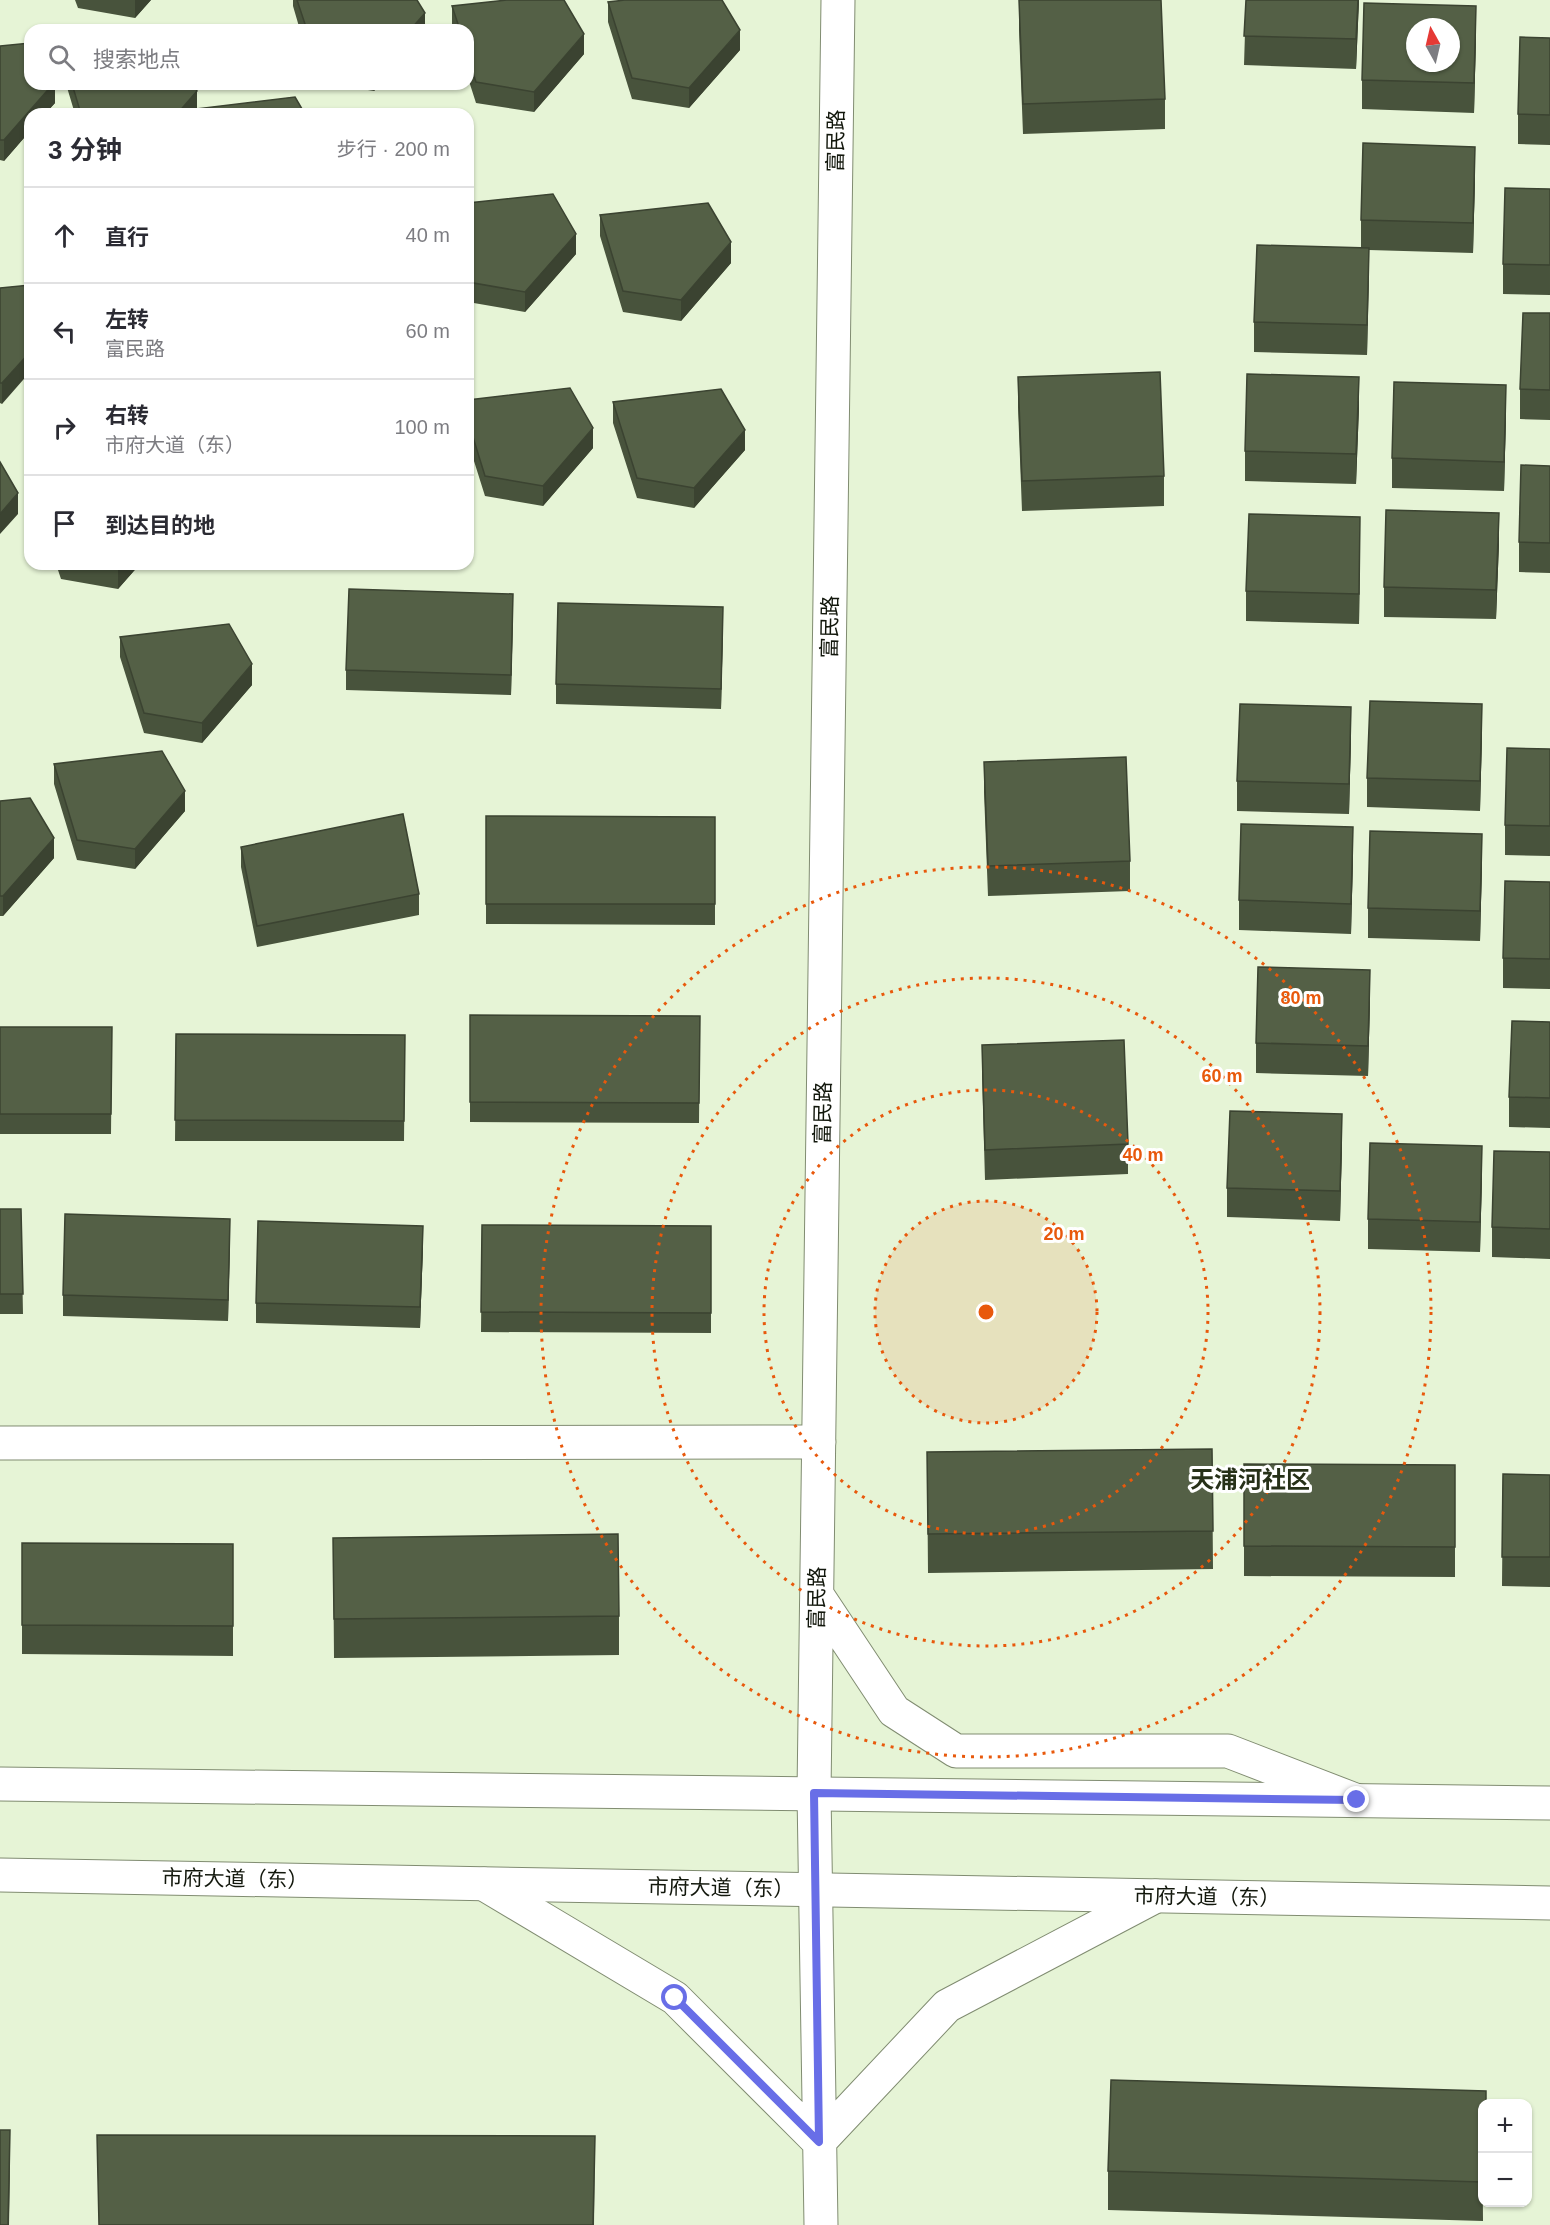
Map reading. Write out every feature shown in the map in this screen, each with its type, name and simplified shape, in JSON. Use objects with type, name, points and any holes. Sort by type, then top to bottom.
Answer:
[{"type":"street","name":"富民路","points":[[820,2225],[814,1793],[838,0]]},
{"type":"street","points":[[0,1443],[819,1442]]},
{"type":"street","points":[[817,1595],[894,1711],[956,1751],[1228,1751],[1357,1800]]},
{"type":"street","points":[[0,1784],[1550,1803]]},
{"type":"street","name":"市府大道（东）","points":[[0,1875],[1550,1903]]},
{"type":"street","points":[[484,1884],[675,1998],[819,2142],[947,2006],[1156,1896]]},
{"type":"building","points":[[297,0],[417,0],[425,13],[415,24],[305,24]]},
{"type":"building","points":[[507,0],[564,0],[584,34],[534,92],[476,82],[474,24],[458,24],[452,6]]},
{"type":"building","points":[[722,0],[740,30],[689,88],[632,78],[608,2]]},
{"type":"building","points":[[1019,0],[1161,0],[1165,99],[1023,104]]},
{"type":"building","points":[[1246,0],[1358,0],[1356,39],[1244,36]]},
{"type":"building","points":[[1364,3],[1476,6],[1474,83],[1362,80]]},
{"type":"building","points":[[1520,37],[1550,38],[1550,115],[1518,114]]},
{"type":"building","points":[[24,44],[24,90],[48,90],[32,108],[24,108],[24,117],[4,140],[0,140],[0,46]]},
{"type":"building","points":[[74,90],[197,91],[182,108],[79,108]]},
{"type":"building","points":[[295,97],[301,108],[204,108]]},
{"type":"building","points":[[1363,143],[1475,147],[1473,223],[1361,220]]},
{"type":"building","points":[[1505,188],[1550,189],[1550,265],[1503,264]]},
{"type":"building","points":[[553,194],[576,234],[525,292],[474,283],[474,202]]},
{"type":"building","points":[[708,203],[731,242],[681,300],[623,291],[600,215]]},
{"type":"building","points":[[1257,245],[1369,248],[1367,325],[1254,322]]},
{"type":"building","points":[[24,286],[24,359],[2,383],[0,383],[0,288]]},
{"type":"building","points":[[1523,313],[1550,313],[1550,390],[1520,389]]},
{"type":"building","points":[[1160,372],[1164,476],[1022,481],[1018,377]]},
{"type":"building","points":[[1247,374],[1359,377],[1356,454],[1245,451]]},
{"type":"building","points":[[1394,382],[1506,385],[1504,462],[1392,458]]},
{"type":"building","points":[[570,388],[593,428],[543,486],[485,476],[474,440],[474,399]]},
{"type":"building","points":[[721,389],[745,430],[694,488],[637,478],[613,402]]},
{"type":"building","points":[[0,462],[18,493],[0,514]]},
{"type":"building","points":[[1521,465],[1550,466],[1550,543],[1519,542]]},
{"type":"building","points":[[1386,510],[1499,513],[1496,590],[1384,587]]},
{"type":"building","points":[[1249,514],[1360,517],[1359,594],[1246,591]]},
{"type":"building","points":[[349,589],[513,594],[511,675],[346,670]]},
{"type":"building","points":[[558,603],[723,607],[721,689],[556,684]]},
{"type":"building","points":[[229,624],[252,664],[202,723],[144,713],[120,637]]},
{"type":"building","points":[[1370,701],[1482,704],[1480,781],[1367,778]]},
{"type":"building","points":[[1240,704],[1351,707],[1349,784],[1237,781]]},
{"type":"building","points":[[1507,748],[1550,749],[1550,826],[1505,825]]},
{"type":"building","points":[[162,751],[185,791],[135,849],[77,840],[54,764]]},
{"type":"building","points":[[1126,757],[1130,861],[988,866],[984,762]]},
{"type":"building","points":[[30,798],[54,838],[3,896],[0,896],[0,801]]},
{"type":"building","points":[[403,814],[419,894],[257,926],[241,847]]},
{"type":"building","points":[[486,816],[715,817],[715,904],[486,904]]},
{"type":"building","points":[[1241,824],[1353,827],[1351,904],[1239,900]]},
{"type":"building","points":[[1370,831],[1482,834],[1480,911],[1368,908]]},
{"type":"building","points":[[1505,881],[1550,882],[1550,959],[1503,958]]},
{"type":"building","points":[[1258,967],[1370,970],[1368,1046],[1256,1043]]},
{"type":"building","points":[[470,1015],[700,1016],[699,1103],[470,1102]]},
{"type":"building","points":[[1512,1021],[1550,1022],[1550,1098],[1509,1097]]},
{"type":"building","points":[[0,1027],[112,1027],[111,1114],[0,1114]]},
{"type":"building","points":[[176,1034],[405,1035],[404,1121],[175,1120]]},
{"type":"building","points":[[1124,1040],[1128,1144],[985,1150],[982,1045]]},
{"type":"building","points":[[1230,1111],[1342,1114],[1340,1191],[1227,1188]]},
{"type":"building","points":[[1370,1143],[1482,1146],[1480,1222],[1368,1219]]},
{"type":"building","points":[[1494,1151],[1550,1152],[1550,1229],[1492,1227]]},
{"type":"building","points":[[0,1209],[21,1209],[23,1294],[0,1294]]},
{"type":"building","points":[[65,1214],[230,1219],[228,1300],[63,1295]]},
{"type":"building","points":[[258,1221],[423,1226],[420,1307],[256,1303]]},
{"type":"building","points":[[482,1225],[711,1226],[711,1313],[481,1312]]},
{"type":"building","points":[[1212,1449],[1213,1531],[928,1534],[927,1452]]},
{"type":"building","points":[[1244,1464],[1455,1465],[1455,1547],[1244,1546]]},
{"type":"building","points":[[1503,1474],[1550,1475],[1550,1557],[1502,1557]]},
{"type":"building","points":[[618,1534],[619,1616],[334,1619],[333,1538]]},
{"type":"building","points":[[22,1543],[233,1544],[233,1626],[22,1625]]},
{"type":"building","points":[[1111,2080],[1486,2091],[1486,2099],[1478,2099],[1478,2182],[1108,2171]]},
{"type":"building","points":[[0,2130],[10,2130],[8,2225],[0,2225]]},
{"type":"building","points":[[97,2135],[595,2136],[593,2225],[99,2225]]},
{"type":"district","name":"天浦河社区","points":[[1250,1480]]},
{"type":"route","points":[[675,1998],[819,2142],[814,1793],[1357,1800]]}]
